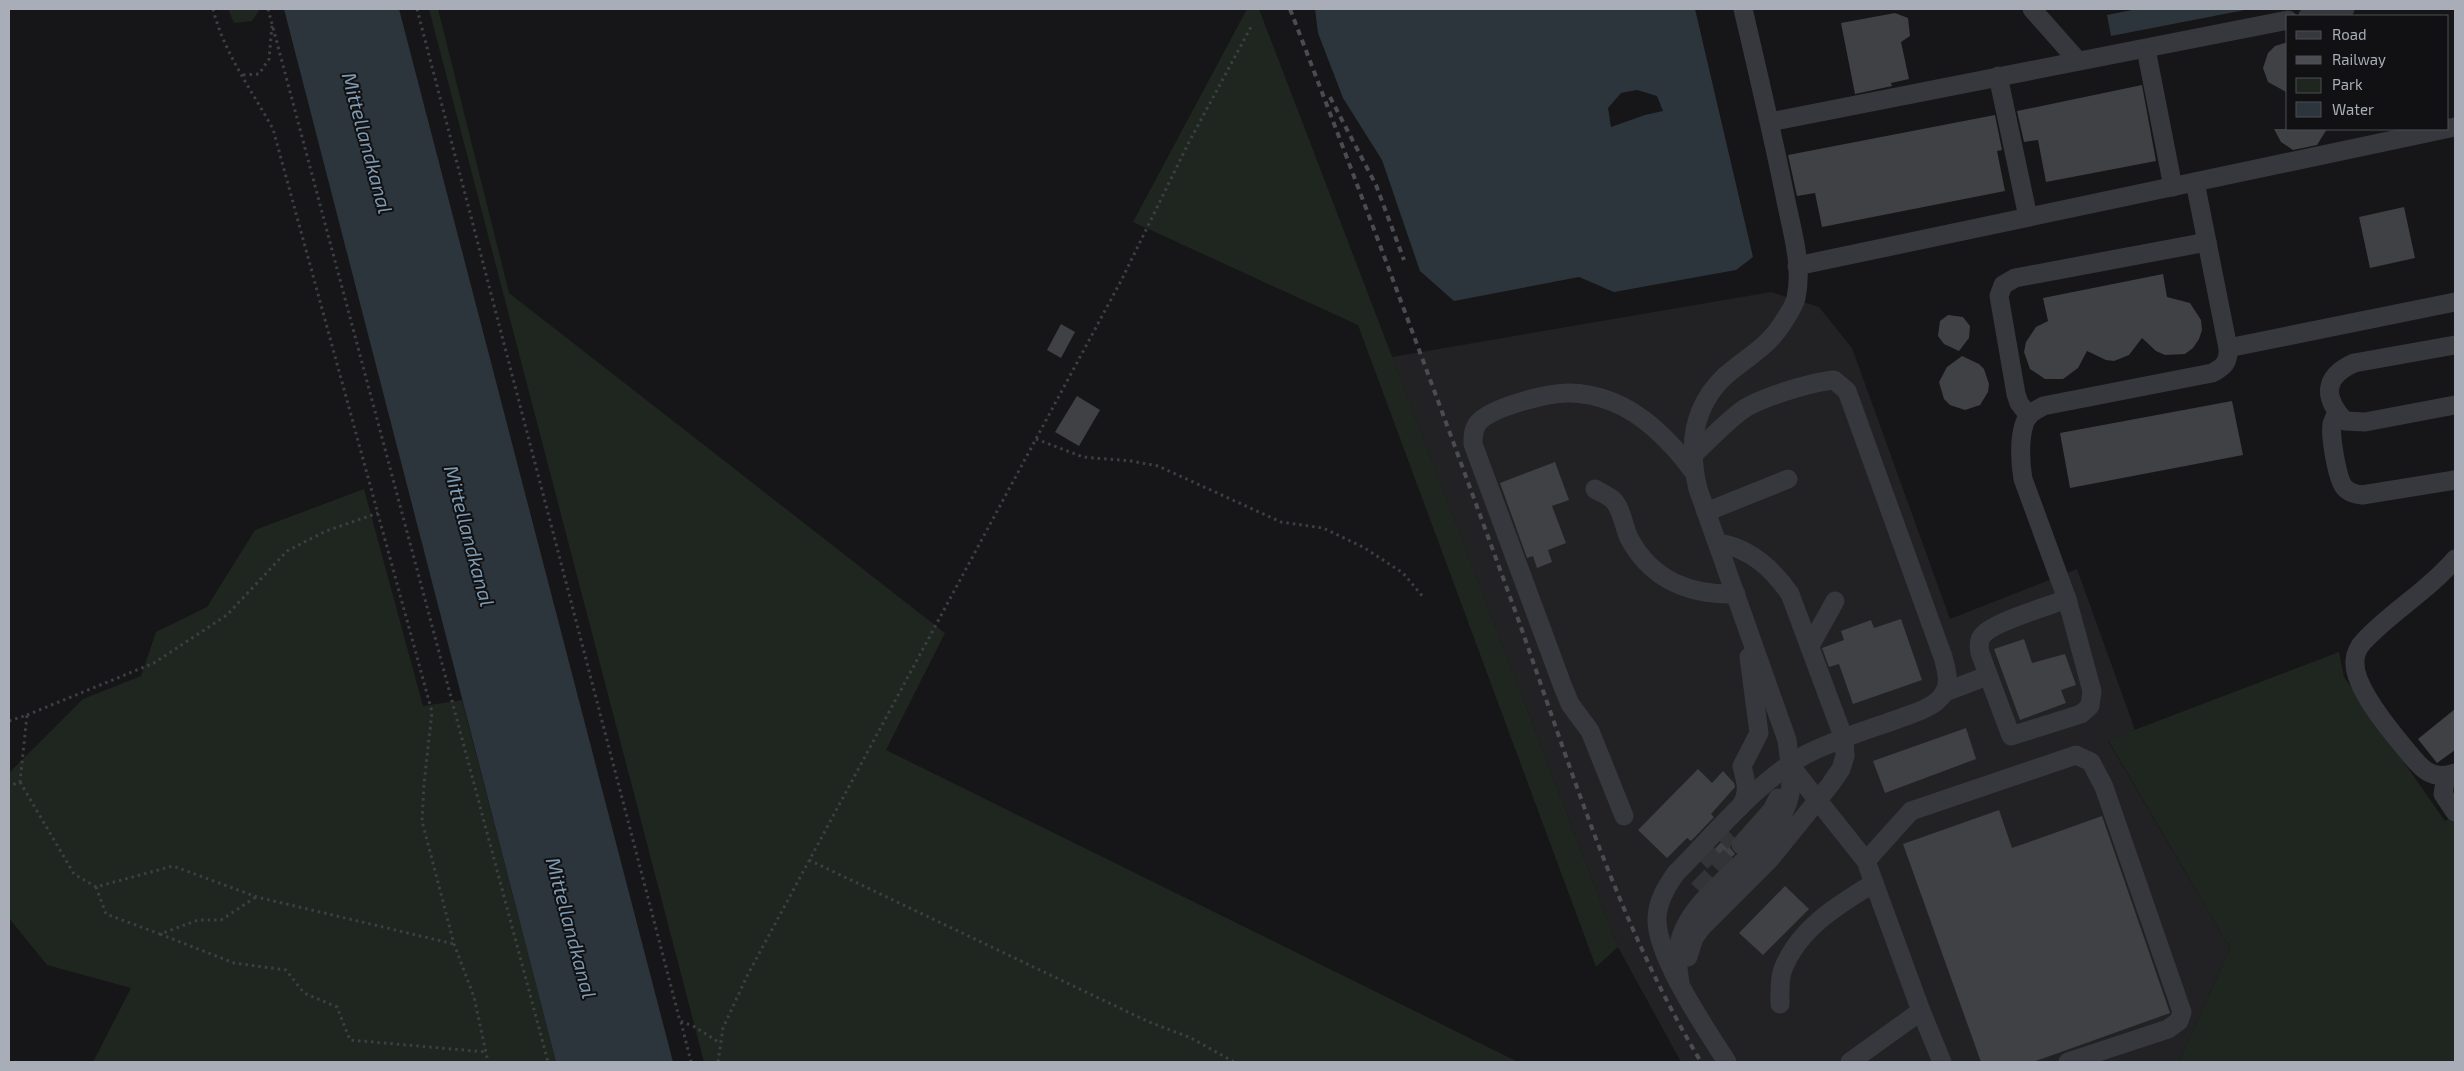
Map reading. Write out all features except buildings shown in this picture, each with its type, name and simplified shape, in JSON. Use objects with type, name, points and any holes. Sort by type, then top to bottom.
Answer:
[{"type":"lane","points":[[1680,984],[1678,950],[1682,933],[1691,917],[1706,899],[1772,832],[1782,815],[1790,794],[1791,777],[1787,740],[1706,512],[1693,463],[1694,431],[1700,409],[1724,377],[1761,350],[1775,335],[1796,299],[1797,266],[1770,122],[1743,9]]},
{"type":"lane","points":[[2032,9],[2078,61]]},
{"type":"lane","points":[[2313,15],[2346,9]]},
{"type":"lane","points":[[1770,122],[2286,20]]},
{"type":"lane","points":[[2146,49],[2173,187]]},
{"type":"lane","points":[[1998,76],[2028,217]]},
{"type":"lane","points":[[1797,266],[2441,130]]},
{"type":"lane","points":[[2067,599],[1994,626],[1983,634],[1979,642],[1980,654],[1987,676],[2011,736],[2081,714],[2090,706],[2092,691],[2067,599],[2023,479],[2020,459],[2022,435],[2029,416],[2043,406],[2212,373],[2222,368],[2228,359],[2228,348],[2195,182]]},
{"type":"lane","points":[[2029,416],[2019,403],[2016,394],[1999,296],[2003,284],[2014,278],[2207,242]]},
{"type":"lane","points":[[2228,348],[2455,302]]},
{"type":"lane","points":[[2455,345],[2354,363],[2338,370],[2331,380],[2330,395],[2334,409],[2345,422],[2365,422],[2455,405]]},
{"type":"lane","points":[[1693,463],[1743,409],[1817,381],[1834,380],[1847,391],[1943,657],[1949,679],[1945,692],[1936,702],[1923,710],[1844,739],[1789,764],[1738,811],[1676,873],[1665,889],[1657,918],[1659,938],[1680,984],[1699,1019],[1727,1062]]},
{"type":"lane","points":[[1624,816],[1590,731],[1570,704],[1562,687],[1473,444],[1473,434],[1482,419],[1500,410],[1550,395],[1567,393],[1596,395],[1633,412],[1693,463]]},
{"type":"lane","points":[[2337,413],[2332,423],[2332,436],[2340,476],[2344,487],[2352,494],[2362,495],[2455,480]]},
{"type":"lane","points":[[1706,512],[1788,479]]},
{"type":"lane","points":[[1595,489],[1614,500],[1630,538],[1641,556],[1672,584],[1706,593],[1736,594]]},
{"type":"lane","points":[[1699,1019],[1687,966],[1688,951],[1694,938],[1770,859],[1818,801],[1841,769],[1845,756],[1844,739],[1798,612],[1780,579],[1750,554],[1734,546],[1718,543]]},
{"type":"lane","points":[[2455,559],[2364,641],[2357,651],[2354,662],[2360,685],[2396,738],[2419,765],[2431,774],[2450,774],[2443,794],[2455,812]]},
{"type":"lane","points":[[1810,646],[1836,601]]},
{"type":"lane","points":[[1738,811],[1746,798],[1747,788],[1742,766],[1759,733],[1744,616]]},
{"type":"lane","points":[[1945,692],[1987,676]]},
{"type":"lane","points":[[1866,861],[1911,811],[2076,755],[2091,762],[2104,786],[2182,1012],[2179,1021],[2168,1029],[2068,1062]]},
{"type":"lane","points":[[1789,764],[1866,861],[1921,1011],[1942,1062]]},
{"type":"lane","points":[[1735,839],[1789,764]]},
{"type":"lane","points":[[1659,938],[1665,912],[1673,894],[1684,878],[1701,862]]},
{"type":"lane","points":[[1780,1004],[1782,970],[1799,941],[1828,911],[1874,883]]},
{"type":"lane","points":[[1680,984],[1671,953],[1672,930],[1681,910],[1698,890]]},
{"type":"lane","points":[[1850,1062],[1921,1011]]},
{"type":"path","points":[[213,9],[234,65],[243,75],[273,129],[432,712],[422,821],[454,944],[474,997],[488,1062]]},
{"type":"path","points":[[268,9],[548,1062]]},
{"type":"path","points":[[417,9],[691,1062]]},
{"type":"path","points":[[243,75],[259,74],[269,59],[272,23]]},
{"type":"path","points":[[718,1062],[720,1043],[729,1013],[809,860],[1122,278],[1190,142],[1252,25]]},
{"type":"path","points":[[1036,439],[1083,457],[1131,461],[1158,466],[1281,522],[1323,528],[1363,547],[1403,573],[1424,598]]},
{"type":"path","points":[[9,721],[154,663],[227,615],[286,551],[326,530],[378,513]]},
{"type":"path","points":[[27,714],[20,782],[74,874],[96,887],[106,914],[234,963],[286,970],[304,992],[337,1007],[350,1040],[486,1052]]},
{"type":"path","points":[[9,786],[20,782]]},
{"type":"path","points":[[809,860],[1149,1022],[1191,1038],[1234,1062]]},
{"type":"path","points":[[96,887],[173,866],[257,897],[454,944]]},
{"type":"path","points":[[160,934],[198,920],[221,920],[257,897]]},
{"type":"path","points":[[680,1021],[695,1027],[720,1043]]},
{"type":"shaded area","points":[[1771,292],[1819,307],[1852,348],[1950,619],[2077,569],[2135,730],[2108,741],[2230,948],[2179,1062],[1681,1062],[1618,947],[1392,357]]},
{"type":"green space","points":[[228,9],[260,9],[252,21],[234,23]]},
{"type":"green space","points":[[429,9],[438,9],[509,293],[945,633],[886,750],[1516,1061],[704,1062]]},
{"type":"green space","points":[[1247,9],[1259,9],[1618,947],[1596,967],[1358,325],[1133,222]]},
{"type":"green space","points":[[364,489],[423,706],[462,700],[556,1062],[93,1062],[131,988],[47,965],[9,918],[9,773],[83,699],[141,676],[156,632],[207,607],[255,530]]},
{"type":"green space","points":[[2339,652],[2344,677],[2445,821],[2451,817],[2455,822],[2455,1062],[2179,1062],[2230,948],[2108,740]]},
{"type":"water","name":"Mittellandkanal","points":[[284,9],[399,9],[673,1062],[556,1062]]},
{"type":"water","points":[[1315,9],[1695,9],[1753,257],[1736,270],[1614,292],[1579,277],[1454,301],[1420,271],[1382,160],[1343,98],[1318,33]],"holes":[[[1637,90],[1657,96],[1663,111],[1611,127],[1608,108],[1621,93]]]},
{"type":"water","points":[[2137,9],[2250,9],[2111,36],[2107,15]]},
{"type":"tunnel","points":[[1701,862],[1730,833]]},
{"type":"tunnel","points":[[1698,890],[1741,845]]},
{"type":"railway","points":[[1290,9],[1377,236],[1517,616],[1598,844],[1645,955],[1671,1009],[1701,1062]]},
{"type":"railway","points":[[1330,97],[1376,185],[1404,260]]}]
